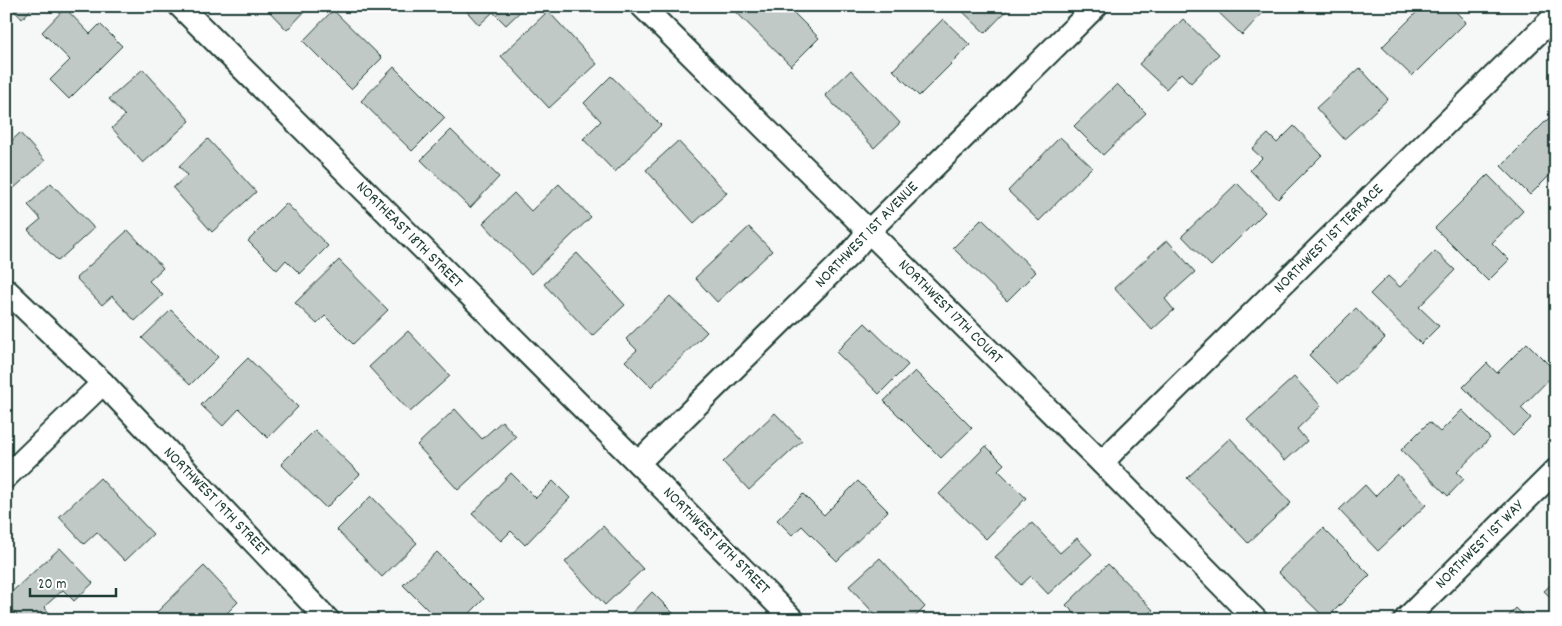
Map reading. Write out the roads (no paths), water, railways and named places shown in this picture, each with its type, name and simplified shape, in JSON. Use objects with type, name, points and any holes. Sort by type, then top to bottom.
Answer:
[{"type":"street","name":"NORTHEAST 18TH STREET","points":[[180,6],[638,463]]},
{"type":"street","name":"NORTHWEST 17TH COURT","points":[[642,6],[1256,620]]},
{"type":"street","name":"NORTHWEST 1ST AVENUE","points":[[638,463],[849,255],[869,231],[1096,6]]},
{"type":"street","name":"NORTHWEST 1ST TERRACE","points":[[1102,464],[1119,445],[1556,15]]},
{"type":"street","name":"NORTHWEST 19TH STREET","points":[[6,290],[103,383],[328,620]]},
{"type":"street","points":[[6,477],[103,383]]},
{"type":"street","name":"NORTHWEST 18TH STREET","points":[[638,463],[790,619]]},
{"type":"street","name":"NORTHWEST 1ST WAY","points":[[1405,620],[1556,470]]}]
